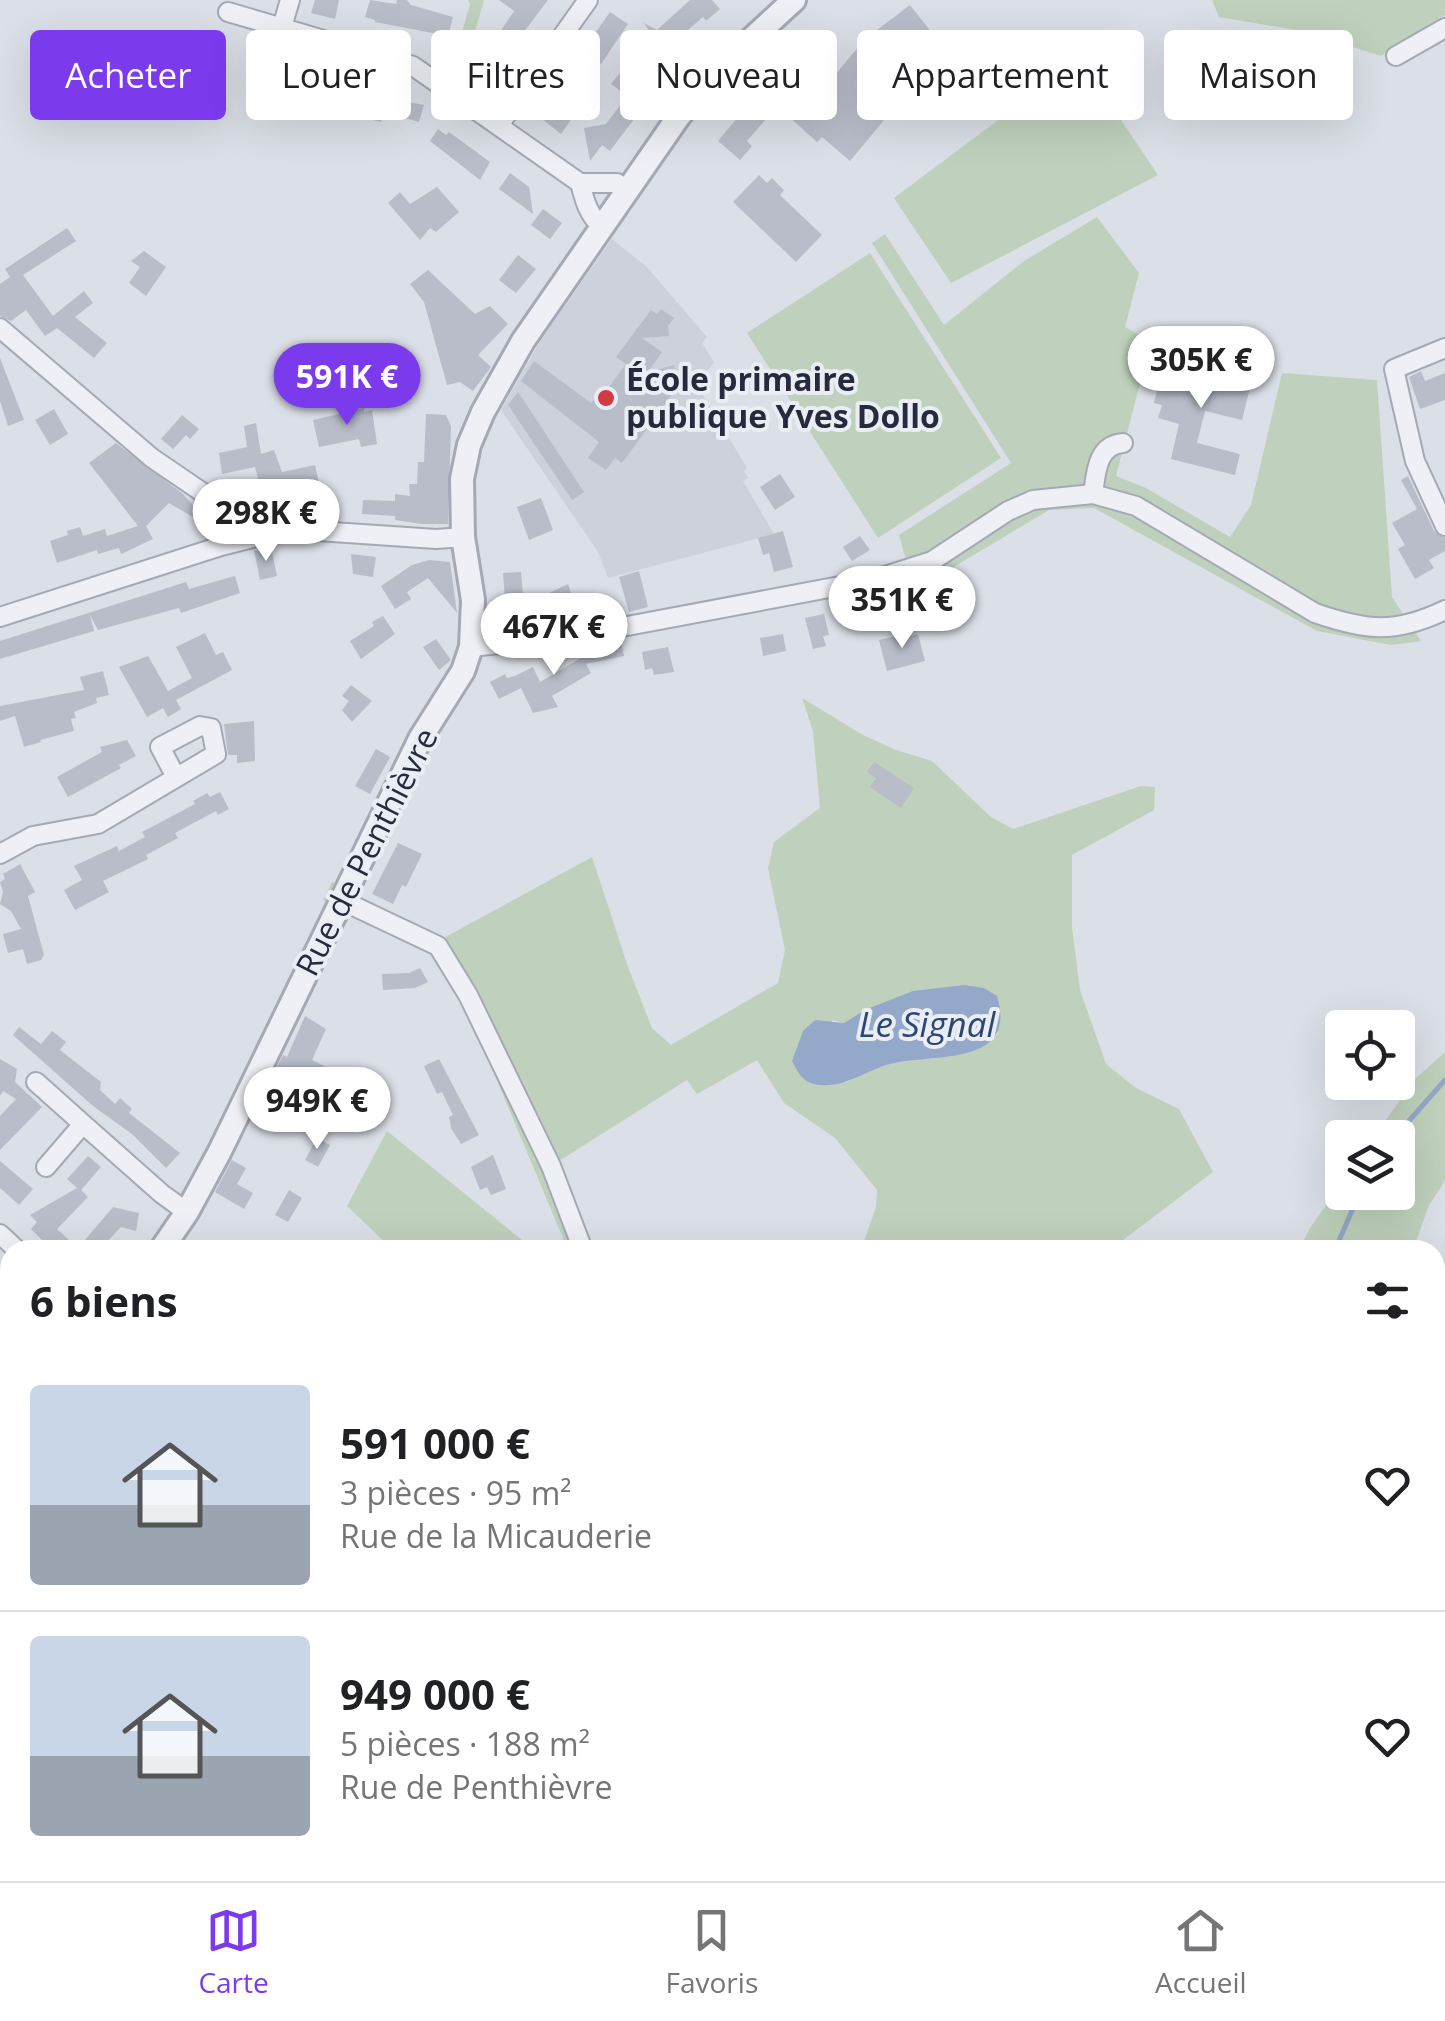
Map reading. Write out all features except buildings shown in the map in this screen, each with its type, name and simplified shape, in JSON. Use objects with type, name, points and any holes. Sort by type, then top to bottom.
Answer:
[{"type":"street","points":[[282,27],[290,0]]},
{"type":"street","points":[[499,125],[588,0]]},
{"type":"street","name":"Rue de Penthièvre","points":[[168,1240],[219,1153],[420,739],[464,672],[471,647],[473,600],[463,537],[462,479],[476,429],[523,341],[678,116],[720,68],[794,0]]},
{"type":"street","points":[[228,12],[414,66],[580,183],[617,183],[626,190]]},
{"type":"street","points":[[1396,56],[1445,28]]},
{"type":"street","points":[[580,183],[584,200],[602,226]]},
{"type":"street","points":[[0,328],[152,458],[240,518],[251,537]]},
{"type":"street","points":[[1445,348],[1394,368],[1416,461],[1445,526]]},
{"type":"street","points":[[1093,494],[1102,454],[1112,444],[1123,443]]},
{"type":"street","points":[[471,647],[574,636],[848,587],[919,567],[1008,511],[1033,500],[1093,494],[1136,506],[1315,613],[1338,621],[1388,628],[1410,626],[1445,610]]},
{"type":"street","points":[[0,617],[288,528],[436,539],[463,537]]},
{"type":"street","points":[[0,854],[32,836],[98,824],[176,778]]},
{"type":"street","points":[[340,900],[438,946],[468,996],[551,1166],[579,1240]]},
{"type":"street","points":[[36,1082],[187,1212]]},
{"type":"street","points":[[46,1167],[83,1124]]},
{"type":"shaded area","name":"École primaire publique Yves Dollo","points":[[612,239],[646,266],[707,337],[702,343],[714,362],[697,385],[747,468],[744,471],[748,478],[743,481],[774,534],[608,578],[598,552],[501,410],[541,340]]},
{"type":"green space","points":[[468,0],[484,0],[475,30],[463,30]]},
{"type":"green space","points":[[1212,0],[1445,0],[1445,15],[1381,56],[1353,47],[1353,30],[1296,30],[1219,17]]},
{"type":"green space","points":[[998,120],[1121,120],[1158,175],[951,283],[894,198]]},
{"type":"green space","points":[[1097,217],[1139,273],[1125,327],[1151,341],[1116,476],[1146,488],[1230,537],[1251,505],[1282,373],[1377,380],[1392,597],[1421,641],[1391,645],[1317,631],[1094,508],[1049,510],[932,580],[913,586],[899,535],[1011,463],[872,243],[885,234],[944,325],[1024,261]]},
{"type":"green space","points":[[870,253],[1001,458],[878,538],[747,333]]},
{"type":"green space","points":[[802,698],[863,735],[932,761],[991,817],[1013,829],[1141,786],[1155,787],[1154,810],[1072,855],[1072,927],[1080,990],[1106,1064],[1136,1088],[1179,1109],[1213,1172],[1123,1240],[864,1240],[876,1207],[877,1190],[835,1138],[784,1103],[757,1060],[697,1094],[687,1080],[559,1161],[589,1240],[564,1240],[467,1009],[430,952],[323,900],[332,882],[442,939],[592,857],[652,1028],[671,1045],[778,983],[785,950],[768,868],[774,842],[820,808],[813,731]],"holes":[[[832,1020],[999,1033],[988,1043],[962,1054],[891,1064],[846,1082]]]},
{"type":"green space","points":[[1445,1052],[1445,1181],[1429,1205],[1417,1240],[1304,1240],[1325,1206],[1325,1210],[1415,1210],[1415,1120],[1386,1120],[1400,1100],[1415,1100],[1415,1079]]},
{"type":"green space","points":[[387,1131],[522,1240],[383,1240],[347,1206]]},
{"type":"water","name":"Le Signal","points":[[964,985],[984,988],[997,996],[1000,1018],[996,1034],[986,1045],[952,1056],[895,1063],[830,1085],[806,1080],[792,1061],[803,1031],[815,1020],[844,1023],[867,1009],[913,991]]},
{"type":"waterway","points":[[1410,1120],[1445,1080]]},
{"type":"waterway","points":[[1339,1240],[1352,1210]]},
{"type":"place","name":"École primaire publique Yves Dollo","points":[[606,398]]}]
